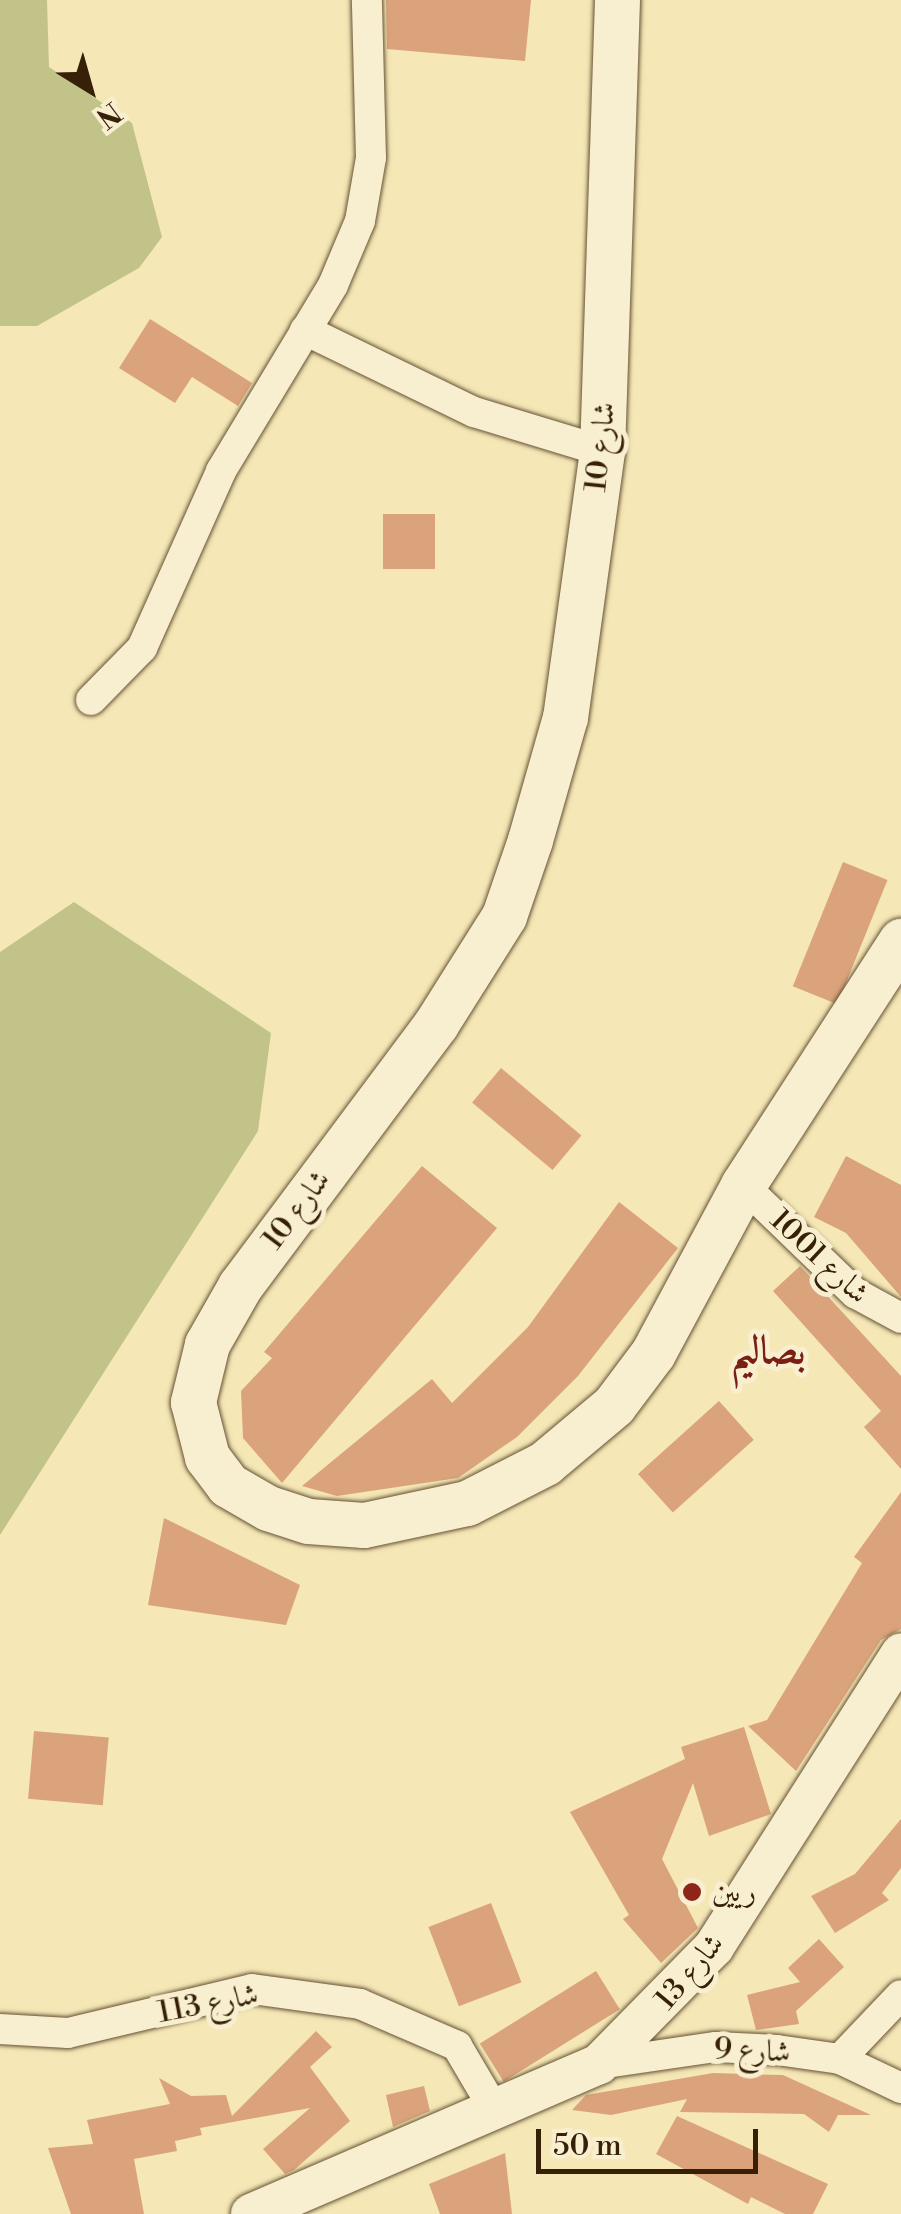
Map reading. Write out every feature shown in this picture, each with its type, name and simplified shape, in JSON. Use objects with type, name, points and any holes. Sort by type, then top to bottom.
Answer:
[{"type":"main road","name":"شارع 10","points":[[617,0],[602,451],[565,717],[504,916],[436,1024],[240,1286],[208,1344],[192,1402],[206,1457],[228,1485],[308,1521],[364,1525],[467,1503],[546,1464],[614,1405],[652,1353],[743,1185],[901,941]]},
{"type":"street","points":[[91,700],[142,648],[221,470],[333,285],[363,205],[372,158],[367,0]]},
{"type":"street","points":[[305,330],[474,412],[602,451]]},
{"type":"street","name":"شارع 1001","points":[[743,1185],[855,1294],[901,1318]]},
{"type":"street","name":"شارع 13","points":[[251,2214],[419,2138],[598,2064],[714,1947],[901,1652]]},
{"type":"street","name":"شارع 113","points":[[0,2029],[68,2033],[252,1990],[360,2004],[457,2046],[493,2107]]},
{"type":"street","points":[[840,2059],[901,1995]]},
{"type":"street","name":"شارع 9","points":[[598,2064],[716,2047],[840,2059],[901,2088]]},
{"type":"green space","points":[[0,0],[47,0],[49,67],[132,123],[162,237],[139,268],[37,326],[0,326]]},
{"type":"green space","points":[[74,902],[271,1033],[258,1131],[0,1535],[0,952]]},
{"type":"building","points":[[386,0],[531,0],[525,61],[387,49]]},
{"type":"building","points":[[150,319],[252,383],[238,406],[192,377],[175,403],[119,368]]},
{"type":"building","points":[[383,514],[435,514],[435,569],[383,569]]},
{"type":"building","points":[[843,862],[888,880],[837,1004],[793,986]]},
{"type":"building","points":[[501,1068],[581,1135],[553,1170],[472,1102]]},
{"type":"building","points":[[846,1156],[901,1185],[901,1297],[846,1233],[814,1217]]},
{"type":"building","points":[[422,1166],[497,1228],[282,1483],[243,1438],[241,1391],[272,1358],[264,1352]]},
{"type":"building","points":[[619,1202],[678,1248],[578,1376],[517,1437],[458,1478],[337,1496],[302,1486],[432,1379],[452,1403],[528,1327]]},
{"type":"building","points":[[800,1266],[901,1376],[901,1469],[864,1427],[881,1411],[773,1291]]},
{"type":"building","points":[[719,1401],[754,1440],[673,1513],[638,1474]]},
{"type":"building","points":[[901,1492],[901,1629],[881,1640],[796,1771],[748,1726],[767,1720],[862,1563],[854,1557]]},
{"type":"building","points":[[164,1518],[300,1585],[286,1625],[148,1605]]},
{"type":"building","points":[[744,1727],[771,1814],[709,1836],[693,1783],[662,1859],[698,1928],[661,1963],[623,1919],[629,1915],[570,1812],[685,1759],[681,1747]]},
{"type":"building","points":[[34,1731],[109,1738],[103,1805],[28,1799]]},
{"type":"building","points":[[901,1819],[901,1868],[882,1893],[889,1900],[835,1933],[811,1896],[855,1874]]},
{"type":"building","points":[[491,1903],[521,1982],[459,2006],[428,1927]]},
{"type":"building","points":[[819,1939],[844,1967],[796,2011],[799,2024],[756,2030],[747,1995],[800,1982],[788,1968]]},
{"type":"building","points":[[596,1971],[620,2009],[504,2082],[480,2044]]},
{"type":"building","points":[[316,2031],[332,2047],[310,2067],[350,2121],[294,2170],[285,2174],[263,2149],[310,2108],[200,2128],[202,2135],[175,2141],[177,2151],[134,2159],[144,2214],[71,2214],[48,2148],[93,2144],[87,2120],[170,2104],[159,2078],[191,2096],[226,2095],[232,2116]]},
{"type":"building","points":[[713,2073],[783,2075],[871,2115],[838,2115],[829,2132],[804,2114],[680,2112],[687,2099],[611,2115],[572,2110],[586,2095]]},
{"type":"building","points":[[424,2086],[430,2111],[393,2127],[386,2095]]},
{"type":"building","points":[[677,2116],[828,2184],[813,2214],[785,2214],[751,2197],[748,2204],[656,2154]]},
{"type":"building","points":[[505,2153],[512,2214],[440,2214],[429,2184]]},
{"type":"place","name":"ريين","points":[[692,1892]]},
{"type":"district","name":"بصاليم","points":[[768,1351]]}]
